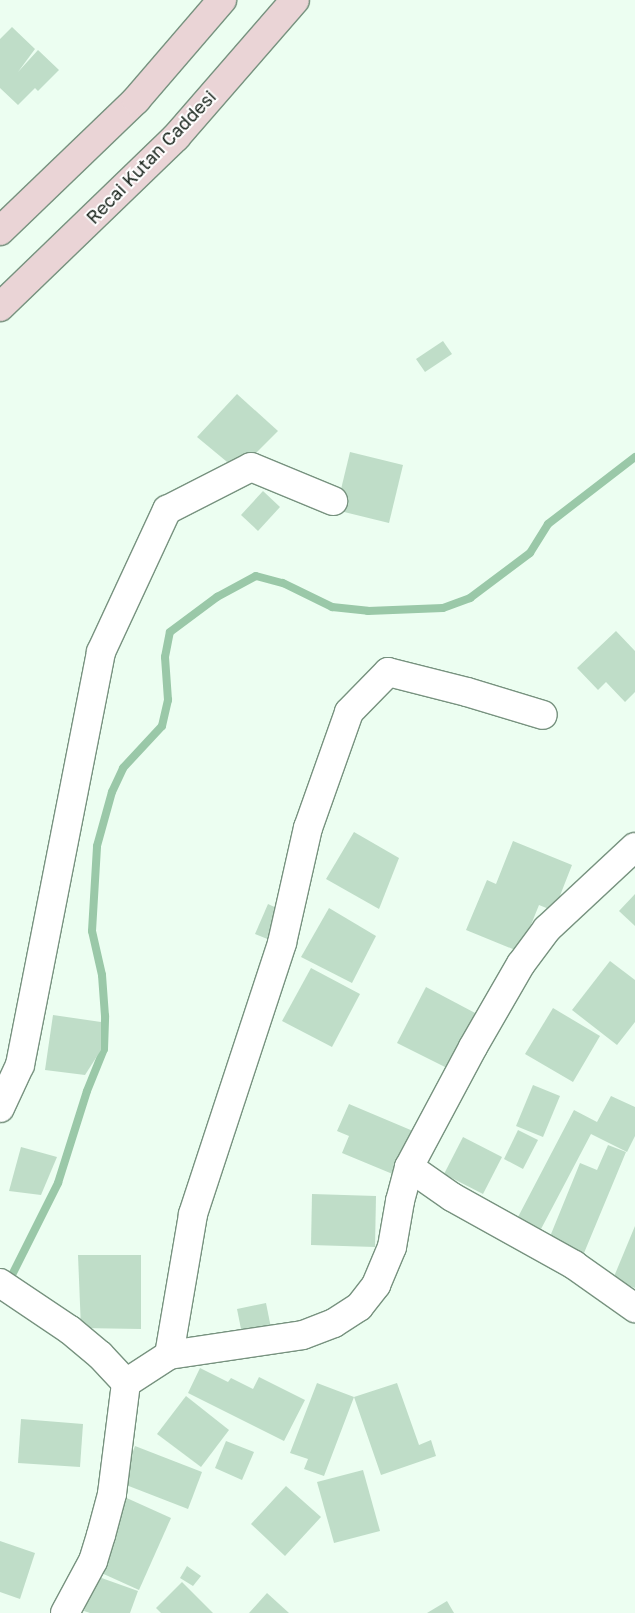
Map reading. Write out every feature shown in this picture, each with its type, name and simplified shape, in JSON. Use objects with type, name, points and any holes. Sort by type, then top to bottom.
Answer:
[{"type":"main road","points":[[0,231],[136,100],[222,0]]},
{"type":"main road","name":"Recai Kutan Caddesi","points":[[0,307],[176,137],[295,0]]},
{"type":"street","points":[[0,1108],[20,1066],[101,652],[168,510],[251,467],[333,500]]},
{"type":"street","points":[[169,1355],[194,1214],[282,943],[308,828],[349,712],[388,672],[467,692],[543,715]]},
{"type":"street","points":[[65,1613],[93,1561],[112,1494],[126,1383],[169,1355],[304,1335],[334,1323],[359,1307],[376,1285],[392,1248],[400,1201],[409,1167],[468,1055],[521,964],[547,930],[635,847]]},
{"type":"street","points":[[409,1167],[452,1197],[574,1265],[635,1308]]},
{"type":"street","points":[[0,1283],[70,1330],[100,1355],[126,1383]]},
{"type":"building","points":[[12,27],[35,49],[18,72],[38,50],[59,70],[38,91],[35,88],[18,105],[0,88],[0,39]]},
{"type":"building","points":[[443,341],[452,354],[425,372],[416,359]]},
{"type":"building","points":[[237,394],[278,431],[238,471],[197,437]]},
{"type":"building","points":[[350,452],[403,465],[389,523],[336,510]]},
{"type":"building","points":[[263,491],[280,507],[258,531],[241,515]]},
{"type":"building","points":[[616,631],[635,651],[635,692],[625,702],[606,682],[598,690],[577,668]]},
{"type":"building","points":[[354,832],[399,858],[379,909],[326,879]]},
{"type":"building","points":[[513,841],[572,865],[554,911],[539,905],[520,952],[466,930],[487,880],[496,884]]},
{"type":"building","points":[[635,894],[635,926],[619,911]]},
{"type":"building","points":[[268,904],[283,911],[270,940],[255,934]]},
{"type":"building","points":[[329,908],[376,936],[352,983],[301,957]]},
{"type":"building","points":[[610,961],[635,980],[635,1022],[617,1045],[572,1010]]},
{"type":"building","points":[[311,968],[360,994],[332,1047],[282,1021]]},
{"type":"building","points":[[426,987],[477,1014],[449,1069],[397,1043]]},
{"type":"building","points":[[553,1008],[600,1036],[573,1082],[525,1054]]},
{"type":"building","points":[[53,1015],[101,1022],[101,1050],[85,1075],[45,1070]]},
{"type":"building","points":[[533,1085],[560,1096],[543,1137],[516,1126]]},
{"type":"building","points":[[611,1096],[635,1107],[635,1136],[627,1152],[591,1134],[541,1229],[518,1217],[574,1110],[597,1122]]},
{"type":"building","points":[[349,1104],[413,1131],[395,1175],[342,1153],[349,1136],[337,1131]]},
{"type":"building","points":[[518,1130],[538,1140],[523,1169],[504,1159]]},
{"type":"building","points":[[463,1137],[502,1157],[483,1194],[444,1174]]},
{"type":"building","points":[[608,1145],[626,1152],[584,1253],[549,1239],[580,1163],[597,1170]]},
{"type":"building","points":[[21,1147],[57,1157],[41,1195],[9,1191]]},
{"type":"building","points":[[312,1194],[376,1196],[375,1247],[311,1245]]},
{"type":"building","points":[[635,1226],[635,1288],[613,1279]]},
{"type":"building","points":[[78,1255],[141,1255],[141,1329],[81,1328]]},
{"type":"building","points":[[266,1303],[272,1333],[243,1339],[237,1309]]},
{"type":"building","points":[[200,1368],[228,1382],[231,1378],[253,1389],[259,1377],[305,1400],[284,1441],[188,1393]]},
{"type":"building","points":[[317,1383],[354,1397],[324,1476],[304,1469],[308,1459],[290,1453]]},
{"type":"building","points":[[397,1383],[419,1445],[431,1440],[436,1456],[381,1475],[354,1397]]},
{"type":"building","points":[[186,1396],[229,1430],[201,1467],[157,1434]]},
{"type":"building","points":[[21,1419],[83,1424],[80,1467],[18,1463]]},
{"type":"building","points":[[226,1441],[254,1452],[242,1480],[215,1468]]},
{"type":"building","points":[[135,1446],[202,1472],[188,1509],[121,1483]]},
{"type":"building","points":[[363,1470],[380,1531],[334,1543],[317,1482]]},
{"type":"building","points":[[286,1486],[321,1517],[285,1556],[251,1524]]},
{"type":"building","points":[[120,1495],[171,1518],[139,1590],[97,1571]]},
{"type":"building","points":[[0,1541],[35,1553],[20,1599],[0,1592]]},
{"type":"building","points":[[187,1566],[201,1576],[193,1586],[180,1578]]},
{"type":"building","points":[[96,1576],[138,1591],[130,1613],[90,1613],[84,1611]]},
{"type":"building","points":[[182,1582],[213,1613],[161,1613],[156,1608]]},
{"type":"building","points":[[267,1593],[289,1613],[249,1613]]},
{"type":"building","points":[[447,1601],[454,1613],[427,1613]]},
{"type":"waterway","points":[[8,1283],[58,1183],[87,1091],[104,1049],[105,1016],[102,975],[92,931],[97,846],[112,792],[123,768],[162,726],[168,700],[165,657],[170,632],[217,597],[256,576],[283,583],[332,607],[368,611],[443,608],[470,598],[530,553],[548,524],[635,457]]}]
